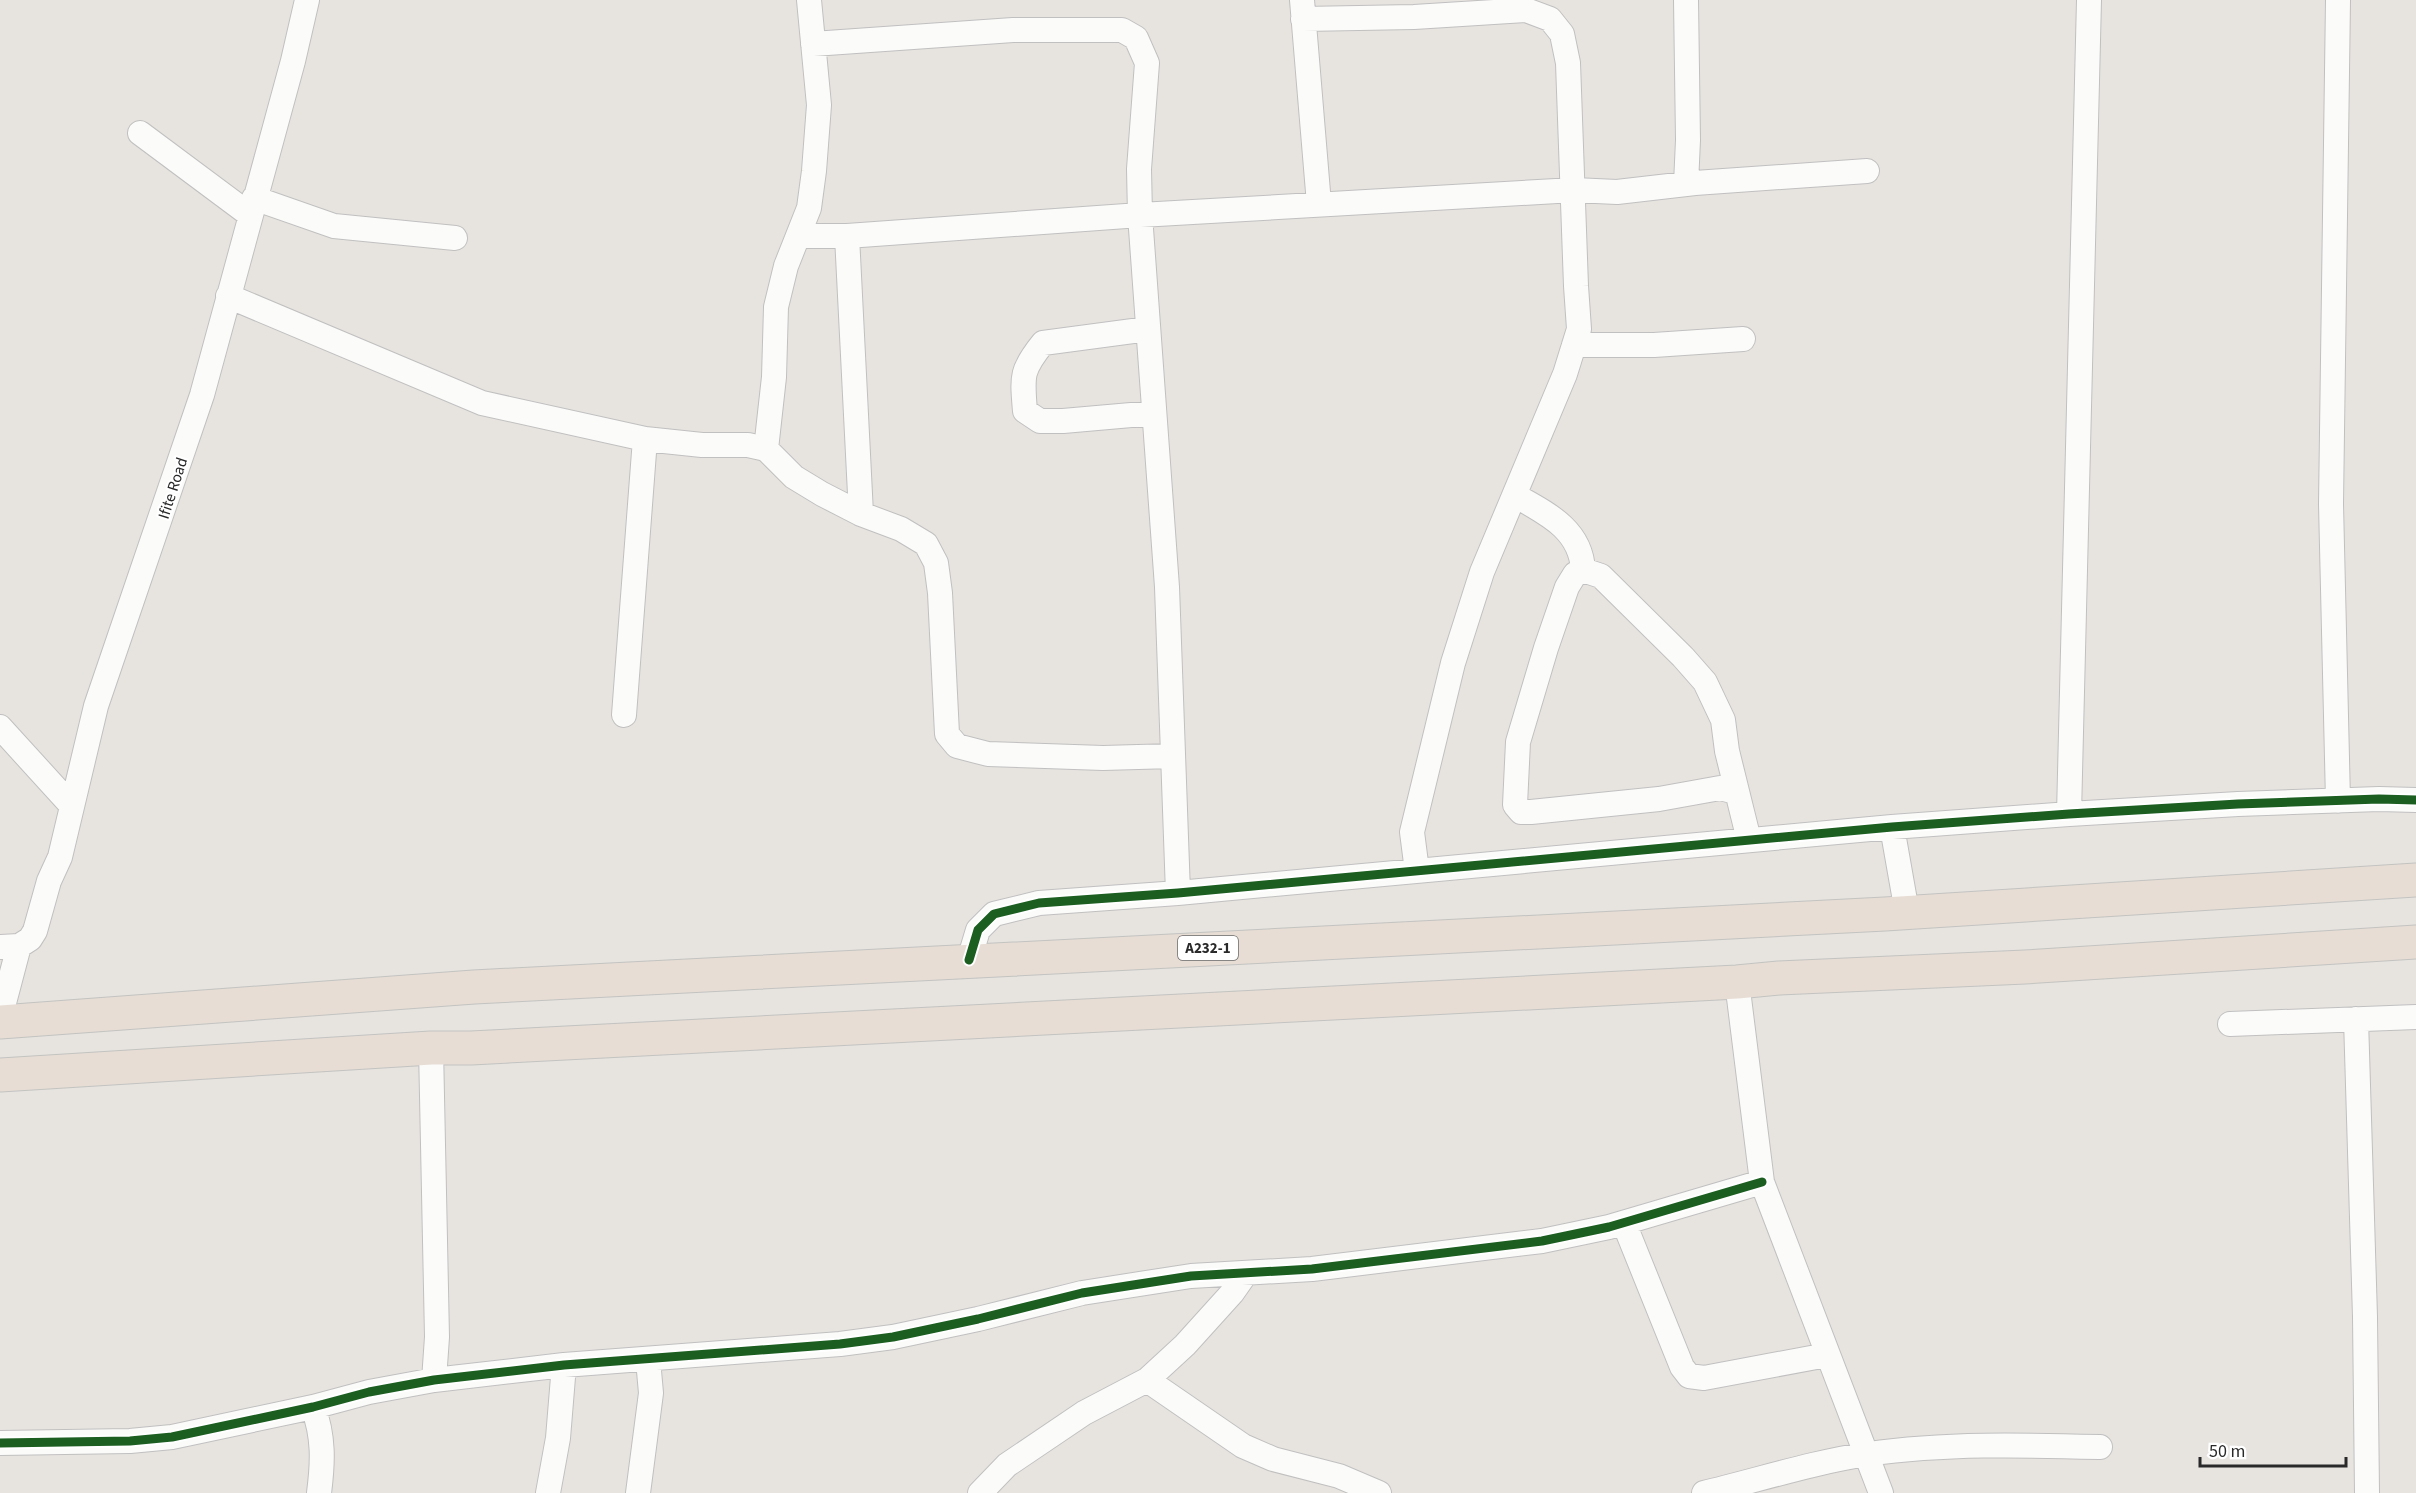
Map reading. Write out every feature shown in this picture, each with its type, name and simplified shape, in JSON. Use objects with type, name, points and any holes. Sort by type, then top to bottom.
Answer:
[{"type":"highway","name":"A232-1","points":[[0,1020],[462,988],[1907,912],[2416,880]]},
{"type":"highway","points":[[0,1075],[431,1048],[471,1048],[1737,982],[1791,977],[2025,967],[2416,942]]},
{"type":"street","points":[[766,449],[774,376],[776,307],[786,266],[809,208],[815,160],[819,105],[809,0]]},
{"type":"street","points":[[1686,0],[1688,140],[1686,184]]},
{"type":"street","points":[[2069,814],[2089,0]]},
{"type":"street","points":[[2338,0],[2331,504],[2338,801]]},
{"type":"street","name":"Ifite Road","points":[[11,953],[30,939],[35,931],[49,880],[60,857],[96,706],[202,395],[293,61],[299,3]]},
{"type":"street","points":[[1319,204],[1303,10],[1414,17],[1526,10],[1550,19],[1562,34],[1568,63],[1579,329],[1565,374],[1516,496],[1482,572],[1454,663],[1412,832],[1417,871]]},
{"type":"street","points":[[813,44],[1003,31],[1122,30],[1136,38],[1147,63],[1139,169],[1140,215],[1167,588],[1178,893]]},
{"type":"street","points":[[140,133],[252,207],[334,226],[455,238]]},
{"type":"street","points":[[798,236],[847,236],[1140,215],[1574,190],[1617,192],[1686,184],[1867,171]]},
{"type":"street","points":[[847,236],[861,514]]},
{"type":"street","points":[[228,296],[482,403],[645,439],[748,445],[766,449],[794,477],[861,514],[901,529],[926,544],[936,563],[940,593],[947,734],[957,747],[988,754],[1103,758],[1173,756]]},
{"type":"street","points":[[1148,329],[1042,343],[1026,363],[1023,387],[1025,411],[1040,421],[1154,413]]},
{"type":"street","points":[[1574,345],[1654,345],[1743,339]]},
{"type":"street","points":[[624,715],[645,439]]},
{"type":"street","points":[[1516,496],[1541,510],[1577,541],[1582,555],[1583,570]]},
{"type":"street","points":[[1736,792],[1720,788],[1659,799],[1531,812],[1521,812],[1515,806],[1518,742],[1546,648],[1567,588],[1575,574],[1583,570],[1601,576],[1683,657],[1705,682],[1723,720],[1736,792],[1749,840]]},
{"type":"street","points":[[0,727],[71,805]]},
{"type":"street","points":[[969,960],[978,930],[994,915],[1039,903],[1178,893],[1892,827],[2069,814],[2338,801],[2416,800]]},
{"type":"street","points":[[1892,827],[1907,912]]},
{"type":"street","points":[[0,1020],[11,953]]},
{"type":"street","points":[[1737,982],[1762,1182],[1881,1493]]},
{"type":"street","points":[[2230,1024],[2416,1017]]},
{"type":"street","points":[[2356,1019],[2365,1317],[2367,1493]]},
{"type":"street","points":[[431,1048],[437,1337],[434,1380]]},
{"type":"street","points":[[0,1443],[130,1441],[172,1437],[313,1407],[360,1394],[434,1380],[564,1365],[840,1344],[893,1337],[1126,1285],[1191,1276],[1312,1269],[1542,1241],[1624,1222],[1762,1182]]},
{"type":"street","points":[[1624,1222],[1682,1367],[1689,1376],[1704,1378],[1827,1355]]},
{"type":"street","points":[[980,1493],[1006,1465],[1084,1413],[1147,1380],[1185,1345],[1232,1293],[1246,1273]]},
{"type":"street","points":[[638,1493],[651,1393],[648,1360]]},
{"type":"street","points":[[548,1493],[558,1438],[564,1365]]},
{"type":"street","points":[[1147,1380],[1243,1446],[1274,1459],[1339,1476],[1379,1493]]},
{"type":"street","points":[[313,1407],[321,1428],[320,1493]]},
{"type":"street","points":[[1704,1493],[1866,1455],[1919,1448],[1997,1445],[2100,1447]]},
{"type":"cycle path","points":[[969,960],[978,930],[994,914],[1039,903],[1178,893],[1892,827],[2238,804],[2379,799],[2416,800]]},
{"type":"cycle path","points":[[0,1443],[130,1441],[172,1437],[313,1407],[369,1392],[434,1380],[564,1365],[840,1344],[893,1337],[1082,1293],[1191,1276],[1312,1269],[1542,1241],[1609,1227],[1762,1182]]}]
